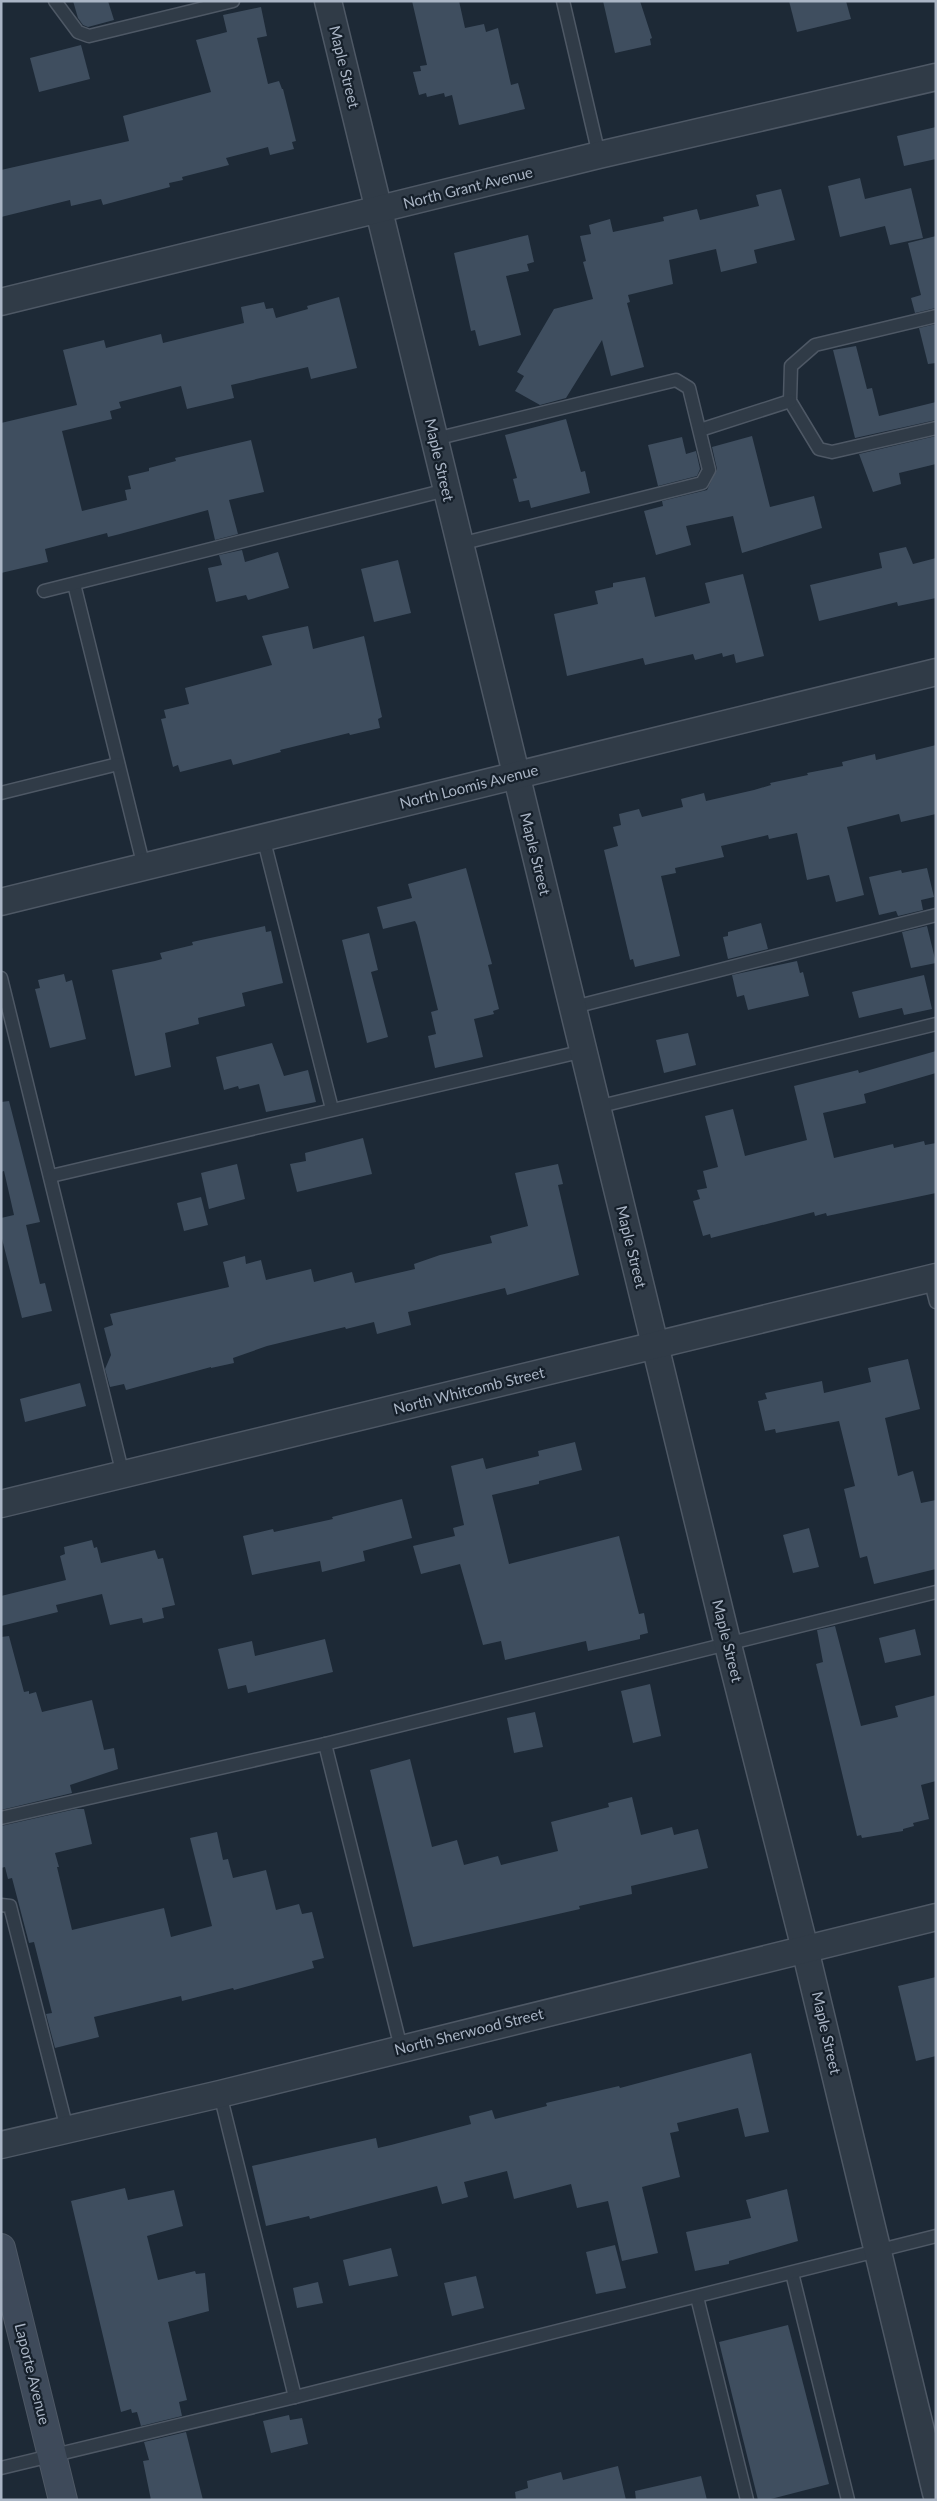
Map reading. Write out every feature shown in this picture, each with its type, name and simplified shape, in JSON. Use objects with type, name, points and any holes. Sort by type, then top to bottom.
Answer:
[{"type":"street","name":"Maple Street","points":[[328,1],[728,1645],[805,1949],[936,2493]]},
{"type":"street","name":"North Grant Avenue","points":[[1,302],[378,211],[599,155],[936,77]]},
{"type":"street","name":"North Loomis Avenue","points":[[1,902],[936,672]]},
{"type":"street","name":"North Whitcomb Street","points":[[1,1504],[656,1346],[934,1286]]},
{"type":"street","name":"North Sherwood Street","points":[[1,2146],[66,2129],[220,2094],[936,1917]]},
{"type":"street","name":"Laporte Avenue","points":[[1,2248],[63,2500]]},
{"type":"lane","points":[[56,1],[78,32],[89,36],[233,1]]},
{"type":"lane","points":[[563,1],[599,155]]},
{"type":"lane","points":[[936,316],[815,345],[791,366],[790,401],[819,449],[832,452],[936,428]]},
{"type":"lane","points":[[435,439],[676,380],[689,388],[700,430],[709,470],[702,483],[460,544]]},
{"type":"lane","points":[[700,430],[790,401]]},
{"type":"lane","points":[[44,592],[446,490]]},
{"type":"lane","points":[[74,584],[144,867]]},
{"type":"lane","points":[[1,793],[118,764]]},
{"type":"lane","points":[[263,837],[332,1109]]},
{"type":"lane","points":[[574,1007],[936,915]]},
{"type":"lane","points":[[1,978],[123,1475]]},
{"type":"lane","points":[[597,1107],[936,1024]]},
{"type":"lane","points":[[51,1176],[584,1051]]},
{"type":"lane","points":[[1,1818],[325,1744],[936,1592]]},
{"type":"lane","points":[[325,1744],[401,2048]]},
{"type":"lane","points":[[6,1906],[66,2129]]},
{"type":"lane","points":[[220,2094],[295,2398]]},
{"type":"lane","points":[[1,2468],[295,2398],[936,2236]]},
{"type":"lane","points":[[792,2273],[848,2500]]},
{"type":"lane","points":[[697,2297],[748,2500]]},
{"type":"building","points":[[73,1],[108,1],[114,20],[88,27],[83,25],[78,18]]},
{"type":"building","points":[[412,1],[459,1],[465,28],[484,24],[486,32],[498,28],[511,85],[518,83],[525,109],[459,125],[452,95],[445,97],[444,93],[427,97],[426,93],[419,95],[413,72],[421,71],[420,66],[427,65]]},
{"type":"building","points":[[603,1],[640,1],[652,38],[650,39],[651,45],[615,53]]},
{"type":"building","points":[[789,1],[846,1],[851,19],[797,32]]},
{"type":"building","points":[[261,7],[267,36],[257,38],[268,84],[279,81],[283,89],[296,141],[292,142],[294,149],[270,155],[268,147],[226,158],[229,165],[182,177],[183,180],[169,183],[170,187],[103,205],[101,199],[71,206],[70,200],[1,217],[1,170],[129,141],[123,116],[211,92],[196,40],[227,32],[223,15]]},
{"type":"building","points":[[81,45],[90,79],[39,92],[30,58]]},
{"type":"building","points":[[936,127],[936,159],[904,166],[897,136]]},
{"type":"building","points":[[860,178],[865,199],[911,188],[923,238],[890,245],[885,226],[840,237],[828,186]]},
{"type":"building","points":[[781,189],[795,240],[754,250],[757,263],[721,272],[716,249],[669,260],[673,284],[628,295],[630,302],[627,303],[644,367],[611,376],[602,340],[566,398],[540,405],[515,391],[524,376],[517,372],[554,309],[593,299],[583,262],[586,261],[580,236],[591,234],[589,225],[610,219],[613,232],[664,221],[663,217],[697,209],[700,220],[759,206],[756,195]]},
{"type":"building","points":[[528,235],[534,262],[527,264],[529,271],[506,276],[521,335],[479,346],[475,330],[471,331],[454,253]]},
{"type":"building","points":[[936,236],[936,308],[915,313],[911,298],[921,295],[908,243]]},
{"type":"building","points":[[339,297],[357,368],[311,379],[308,367],[231,385],[234,398],[187,409],[181,386],[119,402],[121,408],[110,411],[112,419],[62,431],[82,511],[127,500],[125,490],[131,489],[128,476],[176,461],[175,458],[251,440],[264,492],[229,500],[238,534],[215,540],[208,510],[108,537],[107,533],[45,549],[48,562],[1,573],[1,423],[77,405],[63,350],[104,340],[106,348],[161,334],[163,343],[244,323],[241,307],[264,302],[266,309],[273,308],[276,318],[308,309],[307,306]]},
{"type":"building","points":[[936,324],[936,363],[928,364],[919,328]]},
{"type":"building","points":[[856,346],[867,389],[872,388],[879,416],[936,402],[936,420],[855,438],[833,350]]},
{"type":"building","points":[[566,419],[581,472],[585,471],[590,493],[531,508],[529,500],[519,502],[513,479],[517,478],[505,435]]},
{"type":"building","points":[[752,436],[770,507],[814,496],[822,528],[742,553],[733,516],[686,526],[691,545],[656,555],[644,511],[663,506],[662,501],[707,490],[717,469],[712,447]]},
{"type":"building","points":[[936,436],[936,464],[899,473],[901,484],[873,492],[859,454]]},
{"type":"building","points":[[682,437],[686,454],[696,451],[700,469],[697,476],[658,486],[648,445]]},
{"type":"building","points":[[906,547],[913,564],[936,558],[936,598],[898,606],[897,602],[819,621],[810,585],[882,568],[879,553]]},
{"type":"building","points":[[242,550],[245,562],[278,552],[289,588],[248,600],[246,595],[216,602],[208,568],[222,565],[219,555]]},
{"type":"building","points":[[398,560],[411,613],[374,622],[361,569]]},
{"type":"building","points":[[743,574],[764,656],[736,663],[734,654],[723,657],[722,653],[695,660],[693,654],[645,665],[643,658],[567,676],[554,614],[598,604],[595,591],[613,587],[613,583],[645,577],[655,617],[710,603],[705,583]]},
{"type":"building","points":[[308,626],[313,649],[364,636],[382,717],[378,719],[380,728],[350,735],[349,733],[280,750],[281,752],[233,765],[231,759],[180,772],[178,765],[173,767],[161,719],[166,718],[164,710],[189,704],[185,688],[272,665],[262,636]]},
{"type":"building","points":[[936,745],[936,814],[901,822],[899,814],[847,827],[864,895],[836,902],[829,875],[807,880],[797,833],[769,839],[768,835],[721,846],[724,857],[675,868],[676,873],[661,876],[680,956],[635,967],[633,959],[630,960],[604,850],[618,846],[613,827],[621,825],[619,814],[639,809],[642,817],[683,807],[681,799],[704,793],[706,801],[754,790],[771,785],[770,783],[808,775],[807,773],[843,766],[842,762],[875,754],[876,760]]},
{"type":"building","points":[[466,868],[492,964],[488,965],[499,1009],[493,1011],[494,1014],[474,1019],[483,1057],[435,1068],[428,1036],[436,1034],[431,1012],[438,1010],[417,925],[415,921],[383,929],[377,907],[412,898],[408,884]]},
{"type":"building","points":[[927,868],[934,897],[921,900],[923,910],[898,916],[896,911],[879,915],[869,877],[901,870],[902,873]]},
{"type":"building","points":[[761,923],[768,949],[728,959],[723,937],[728,936],[728,932]]},
{"type":"building","points":[[265,926],[266,932],[271,931],[283,983],[242,993],[245,1006],[198,1018],[199,1024],[165,1033],[171,1067],[135,1076],[112,970],[162,959],[160,953],[193,945],[192,942]]},
{"type":"building","points":[[927,926],[936,963],[911,968],[902,932]]},
{"type":"building","points":[[369,933],[378,970],[371,972],[388,1037],[367,1043],[342,940]]},
{"type":"building","points":[[797,961],[800,973],[803,972],[809,996],[748,1010],[744,995],[737,997],[732,975]]},
{"type":"building","points":[[64,974],[66,982],[72,980],[86,1039],[50,1048],[35,989],[40,988],[38,980]]},
{"type":"building","points":[[924,975],[932,1009],[904,1015],[902,1008],[859,1018],[852,992]]},
{"type":"building","points":[[688,1033],[696,1065],[664,1073],[656,1040]]},
{"type":"building","points":[[272,1043],[284,1076],[308,1070],[316,1102],[266,1112],[259,1084],[239,1089],[238,1086],[224,1090],[216,1057]]},
{"type":"building","points":[[936,1051],[936,1073],[864,1094],[866,1103],[823,1113],[834,1158],[893,1144],[894,1148],[924,1141],[925,1145],[936,1143],[936,1193],[827,1216],[826,1213],[815,1216],[814,1212],[711,1238],[710,1234],[703,1236],[693,1201],[700,1199],[697,1190],[707,1188],[703,1171],[718,1167],[705,1116],[733,1109],[745,1156],[807,1140],[794,1086],[858,1070],[859,1073]]},
{"type":"building","points":[[9,1101],[40,1222],[26,1225],[40,1284],[45,1283],[52,1311],[22,1318],[1,1235],[1,1218],[14,1215],[4,1171],[1,1172],[1,1102]]},
{"type":"building","points":[[363,1138],[372,1174],[297,1192],[290,1164],[306,1161],[305,1153]]},
{"type":"building","points":[[237,1164],[245,1199],[209,1209],[201,1173]]},
{"type":"building","points":[[558,1164],[563,1184],[558,1185],[579,1275],[507,1295],[505,1288],[408,1312],[411,1325],[377,1334],[374,1322],[346,1329],[345,1327],[267,1346],[233,1358],[234,1363],[211,1367],[126,1390],[124,1384],[110,1387],[105,1369],[111,1355],[104,1328],[113,1325],[110,1314],[229,1287],[223,1262],[245,1256],[246,1264],[261,1260],[266,1280],[311,1269],[314,1282],[352,1272],[355,1283],[415,1269],[414,1264],[440,1255],[492,1243],[490,1236],[528,1226],[515,1173]]},
{"type":"building","points":[[201,1197],[208,1225],[184,1231],[177,1203]]},
{"type":"building","points":[[908,1359],[920,1409],[885,1418],[898,1476],[913,1471],[921,1503],[936,1500],[936,1569],[874,1584],[867,1556],[860,1558],[844,1489],[855,1486],[839,1421],[776,1433],[775,1429],[765,1431],[758,1401],[767,1399],[765,1393],[822,1381],[824,1393],[871,1382],[868,1368]]},
{"type":"building","points":[[80,1383],[86,1406],[25,1422],[20,1399]]},
{"type":"building","points":[[575,1442],[582,1470],[539,1481],[539,1484],[492,1495],[509,1564],[619,1536],[639,1614],[644,1613],[648,1633],[640,1635],[640,1639],[588,1651],[586,1641],[505,1660],[501,1641],[483,1645],[460,1564],[421,1574],[413,1546],[455,1536],[453,1528],[464,1525],[451,1466],[483,1458],[486,1469],[539,1456],[538,1451]]},
{"type":"building","points":[[402,1499],[412,1538],[363,1551],[365,1561],[322,1572],[320,1561],[252,1575],[243,1536],[273,1529],[274,1532],[333,1519],[332,1517]]},
{"type":"building","points":[[809,1528],[819,1567],[793,1573],[783,1535]]},
{"type":"building","points":[[92,1540],[94,1548],[97,1547],[101,1563],[155,1550],[158,1559],[163,1558],[175,1605],[162,1608],[164,1618],[143,1623],[142,1618],[110,1625],[102,1594],[56,1605],[58,1612],[1,1626],[1,1596],[66,1580],[60,1556],[65,1554],[64,1547]]},
{"type":"building","points":[[835,1626],[861,1726],[898,1717],[895,1706],[936,1695],[936,1781],[921,1785],[929,1819],[913,1823],[914,1826],[903,1829],[903,1831],[862,1838],[861,1835],[857,1836],[816,1664],[823,1662],[817,1630]]},
{"type":"building","points":[[915,1629],[921,1655],[885,1663],[879,1638]]},
{"type":"building","points":[[9,1636],[24,1692],[29,1691],[29,1694],[36,1692],[42,1712],[92,1700],[104,1750],[114,1748],[118,1769],[70,1785],[72,1793],[1,1810],[1,1637]]},
{"type":"building","points":[[325,1639],[333,1672],[248,1693],[246,1685],[228,1689],[218,1649],[252,1641],[255,1656]]},
{"type":"building","points":[[650,1684],[661,1736],[633,1743],[621,1691]]},
{"type":"building","points":[[535,1712],[543,1747],[514,1753],[507,1718]]},
{"type":"building","points":[[410,1759],[432,1847],[457,1840],[464,1865],[498,1856],[501,1865],[558,1851],[551,1822],[609,1807],[608,1803],[632,1797],[641,1835],[672,1827],[674,1835],[698,1829],[708,1868],[631,1886],[632,1894],[579,1906],[580,1909],[413,1947],[370,1770]]},
{"type":"building","points":[[76,1809],[84,1809],[92,1844],[55,1853],[72,1930],[164,1908],[171,1937],[212,1926],[190,1838],[217,1832],[223,1860],[228,1859],[233,1878],[266,1870],[276,1910],[299,1904],[302,1914],[312,1912],[324,1958],[312,1961],[314,1968],[234,1990],[233,1988],[182,2001],[181,1996],[94,2017],[99,2037],[55,2048],[46,2014],[52,2013],[34,1942],[29,1943],[12,1878],[8,1879],[5,1867],[1,1868],[1,1826]]},
{"type":"building","points":[[936,1977],[936,2056],[916,2061],[898,1986]]},
{"type":"building","points":[[751,2053],[769,2132],[745,2137],[738,2108],[677,2123],[679,2131],[670,2133],[680,2177],[642,2187],[658,2253],[622,2261],[608,2201],[577,2208],[571,2184],[514,2199],[507,2171],[464,2182],[468,2197],[442,2204],[437,2186],[310,2219],[309,2216],[266,2226],[252,2166],[376,2138],[378,2148],[471,2124],[469,2116],[492,2110],[495,2119],[547,2106],[546,2103],[619,2086],[620,2088]]},
{"type":"building","points":[[125,2188],[128,2200],[174,2190],[183,2226],[147,2236],[158,2280],[195,2271],[196,2274],[205,2273],[209,2311],[168,2322],[187,2400],[179,2402],[182,2416],[141,2426],[137,2412],[132,2413],[131,2409],[121,2412],[71,2201]]},
{"type":"building","points":[[787,2189],[798,2241],[729,2261],[729,2264],[695,2271],[686,2232],[751,2218],[746,2200]]},
{"type":"building","points":[[615,2245],[626,2288],[596,2294],[586,2252]]},
{"type":"building","points":[[391,2248],[398,2276],[349,2286],[343,2260]]},
{"type":"building","points":[[476,2276],[484,2308],[452,2316],[444,2283]]},
{"type":"building","points":[[318,2282],[323,2303],[297,2308],[293,2288]]},
{"type":"building","points":[[788,2325],[829,2484],[767,2500],[758,2500],[719,2342]]},
{"type":"building","points":[[289,2415],[290,2420],[302,2418],[308,2444],[271,2453],[263,2421]]},
{"type":"building","points":[[186,2432],[203,2500],[151,2500],[143,2461],[149,2460],[144,2442]]},
{"type":"building","points":[[618,2466],[626,2500],[516,2500],[515,2492],[528,2488],[527,2481],[561,2472],[563,2480]]},
{"type":"building","points":[[701,2476],[707,2500],[636,2500],[635,2491]]}]
